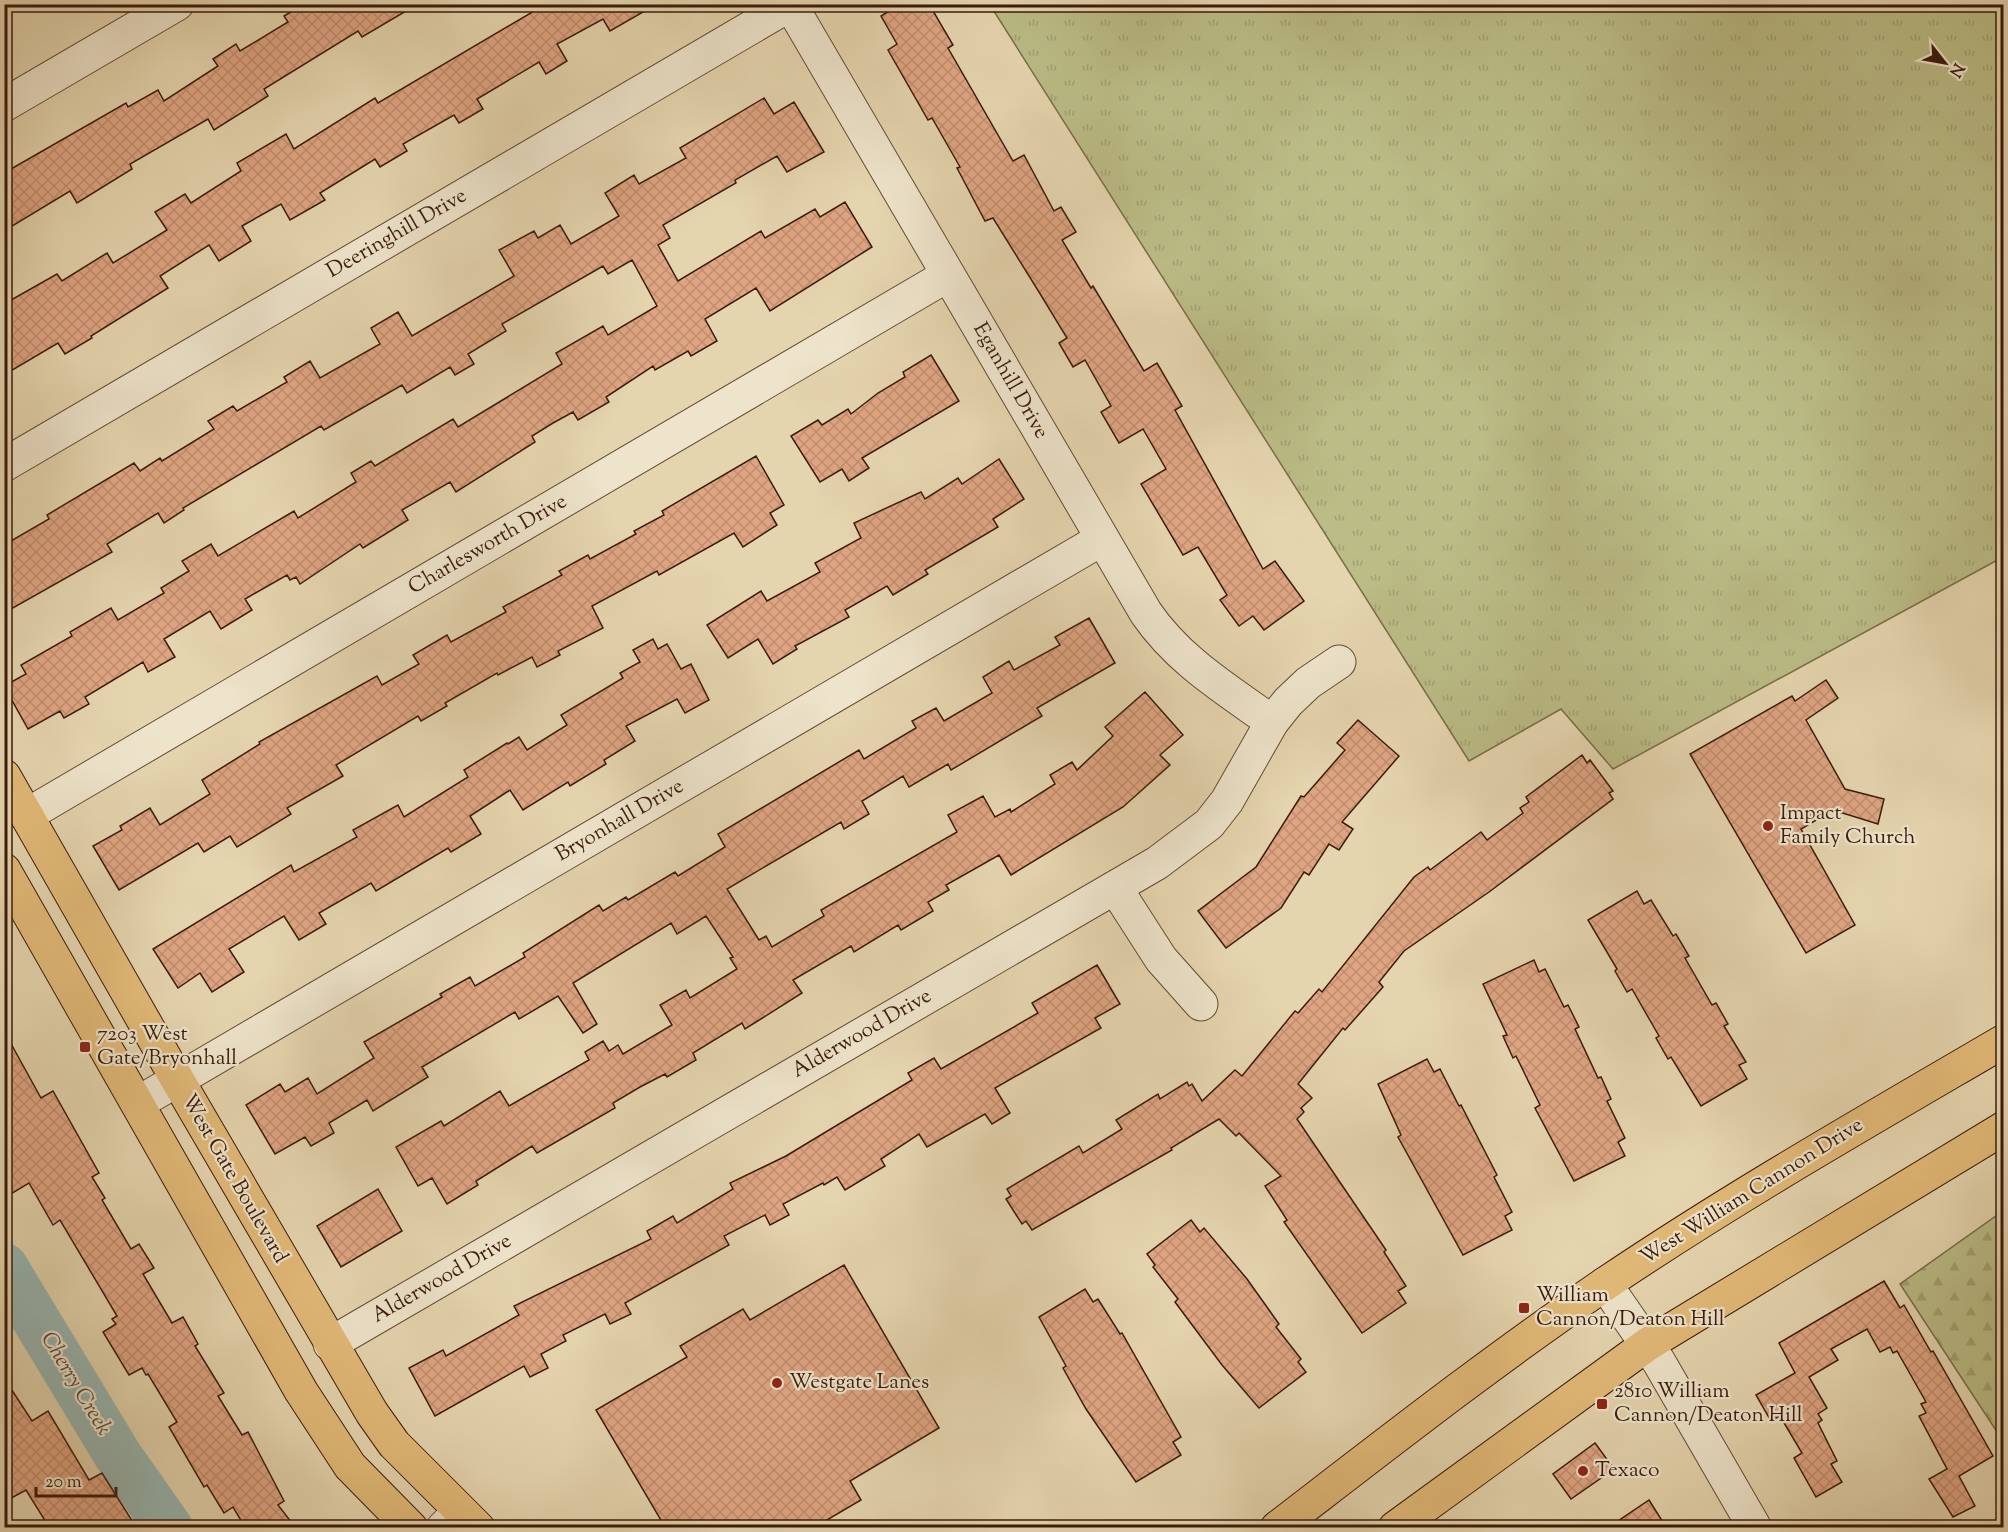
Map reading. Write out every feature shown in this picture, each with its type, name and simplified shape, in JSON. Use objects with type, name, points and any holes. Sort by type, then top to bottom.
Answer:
[{"type":"main road","name":"West Gate Boulevard","points":[[4,776],[330,1344],[372,1413],[394,1444],[460,1522]]},
{"type":"main road","points":[[4,870],[308,1400],[350,1466],[411,1527]]},
{"type":"main road","name":"West William Cannon Drive","points":[[1277,1527],[1464,1383],[1605,1284],[1790,1165],[2004,1041]]},
{"type":"main road","points":[[1395,1527],[1648,1344],[2004,1128]]},
{"type":"street","points":[[4,105],[177,4]]},
{"type":"street","name":"Eganhill Drive","points":[[791,5],[1102,539],[1161,636],[1199,671],[1272,722]]},
{"type":"street","name":"Deeringhill Drive","points":[[4,465],[791,5]]},
{"type":"street","name":"Charlesworth Drive","points":[[27,815],[948,275]]},
{"type":"street","name":"Bryonhall Drive","points":[[138,1102],[1102,539]]},
{"type":"street","name":"Alderwood Drive","points":[[330,1344],[1116,889],[1186,843],[1209,824],[1245,774],[1272,722],[1288,702],[1308,683],[1339,662]]},
{"type":"street","points":[[1116,889],[1161,959],[1201,1004]]},
{"type":"street","points":[[1605,1284],[1648,1344],[1755,1527]]},
{"type":"green space","points":[[990,5],[2003,5],[2003,557],[1613,769],[1561,709],[1469,761]]},
{"type":"green space","points":[[2003,1211],[2003,1441],[1900,1284]]},
{"type":"building","points":[[304,4],[418,4],[362,37],[358,31],[264,89],[268,96],[214,130],[208,119],[130,164],[132,169],[77,203],[70,191],[4,231],[4,173],[126,103],[128,107],[158,90],[164,101],[218,66],[213,59],[236,44],[240,51],[288,22],[284,16]]},
{"type":"building","points":[[546,4],[657,4],[610,31],[603,19],[557,44],[567,61],[546,74],[539,62],[477,99],[483,109],[459,123],[454,115],[403,144],[407,151],[380,167],[375,159],[320,193],[325,200],[290,220],[281,204],[242,226],[251,241],[219,261],[209,245],[160,276],[168,288],[91,336],[92,338],[65,354],[58,343],[4,375],[4,304],[57,274],[62,281],[107,253],[113,263],[167,230],[155,212],[185,194],[191,203],[241,171],[237,163],[286,134],[294,149],[375,98],[378,103]]},
{"type":"building","points":[[900,4],[929,4],[953,45],[948,48],[1013,161],[1024,155],[1054,211],[1061,207],[1076,232],[1062,240],[1091,288],[1093,286],[1144,371],[1157,363],[1182,406],[1175,410],[1263,569],[1275,561],[1304,601],[1264,630],[1253,616],[1239,626],[1220,600],[1227,595],[1198,547],[1183,555],[1141,484],[1166,469],[1143,429],[1119,443],[1101,412],[1111,406],[1085,360],[1073,367],[1059,343],[1067,338],[993,218],[985,221],[957,168],[960,167],[932,118],[928,120],[888,50],[897,44],[881,16]]},
{"type":"building","points":[[764,98],[774,114],[794,102],[824,152],[787,172],[777,156],[735,180],[736,183],[663,225],[670,238],[658,245],[678,281],[761,231],[765,238],[815,209],[820,217],[845,202],[872,247],[770,311],[756,288],[705,319],[717,341],[691,356],[688,351],[655,370],[653,366],[606,397],[609,402],[578,420],[573,412],[553,423],[532,436],[535,442],[456,492],[450,482],[402,510],[408,520],[363,548],[360,544],[300,584],[296,577],[290,580],[287,575],[245,599],[252,610],[221,629],[210,611],[164,639],[175,657],[148,672],[143,662],[85,697],[89,704],[64,718],[60,711],[28,729],[4,686],[26,674],[21,665],[72,636],[70,632],[111,608],[118,620],[164,593],[161,588],[189,571],[182,561],[211,544],[218,556],[294,511],[298,518],[356,482],[351,473],[371,461],[375,466],[453,419],[458,427],[562,364],[556,353],[603,326],[608,335],[657,306],[632,260],[608,274],[603,266],[502,324],[506,331],[468,354],[474,364],[455,375],[450,367],[407,393],[402,385],[324,430],[321,426],[183,508],[184,510],[164,523],[158,513],[107,544],[112,552],[4,613],[4,545],[49,519],[47,515],[134,463],[140,471],[160,458],[162,461],[214,429],[208,421],[233,406],[237,411],[287,382],[284,377],[310,361],[320,378],[380,344],[371,328],[398,312],[412,336],[514,276],[499,250],[534,231],[538,238],[560,225],[571,244],[619,216],[605,193],[634,175],[639,184],[686,158],[680,148]]},
{"type":"building","points":[[931,355],[959,401],[862,458],[869,468],[849,481],[842,469],[820,482],[791,436],[818,420],[822,425],[848,409],[851,414],[878,393],[905,377],[903,372]]},
{"type":"building","points":[[756,456],[784,505],[770,513],[777,525],[743,547],[734,533],[659,575],[657,571],[592,606],[603,628],[558,651],[560,655],[537,667],[532,657],[498,675],[497,673],[445,703],[447,706],[421,721],[418,716],[336,765],[343,776],[287,808],[291,814],[237,847],[230,836],[204,852],[198,843],[119,890],[93,846],[122,830],[120,826],[150,808],[160,825],[210,794],[202,780],[260,744],[259,742],[377,676],[382,685],[419,664],[413,655],[447,635],[451,642],[506,612],[503,607],[562,575],[559,571],[588,555],[590,559],[636,534],[634,531],[664,515],[662,511]]},
{"type":"building","points":[[999,459],[1024,499],[993,519],[998,527],[925,570],[928,574],[893,595],[887,586],[845,610],[849,617],[795,646],[797,649],[773,664],[758,639],[728,658],[707,625],[761,591],[767,601],[820,572],[815,563],[861,538],[854,523],[921,492],[925,499],[958,478],[962,484]]},
{"type":"building","points":[[1089,618],[1115,663],[1037,708],[1042,716],[951,770],[948,764],[909,787],[903,776],[862,801],[869,814],[844,829],[841,822],[727,889],[759,940],[766,936],[772,947],[824,916],[821,910],[957,832],[948,815],[983,796],[995,817],[1010,809],[1011,812],[1055,784],[1050,775],[1072,762],[1077,770],[1113,736],[1105,727],[1145,692],[1183,735],[1160,755],[1170,765],[1123,807],[1011,875],[999,855],[946,885],[949,890],[928,902],[933,911],[901,930],[898,925],[854,952],[851,946],[793,980],[802,993],[745,1029],[742,1023],[693,1053],[696,1060],[667,1077],[665,1074],[640,1087],[613,1103],[615,1108],[537,1153],[532,1146],[476,1181],[478,1185],[447,1204],[432,1178],[418,1186],[396,1147],[441,1121],[444,1126],[500,1091],[509,1106],[589,1060],[585,1052],[603,1041],[609,1051],[618,1045],[623,1054],[672,1025],[660,1005],[686,990],[690,998],[737,969],[730,958],[733,957],[706,916],[677,934],[671,923],[573,983],[597,1024],[583,1033],[558,996],[519,1019],[515,1012],[422,1067],[428,1077],[373,1111],[367,1100],[329,1123],[334,1133],[311,1146],[305,1137],[275,1154],[246,1105],[280,1084],[285,1092],[308,1078],[317,1094],[374,1058],[364,1042],[442,997],[440,994],[470,977],[475,986],[525,957],[523,953],[599,905],[603,911],[626,897],[628,900],[675,872],[678,876],[725,847],[718,834],[859,750],[864,759],[916,728],[912,721],[936,708],[944,721],[992,693],[983,677],[1009,661],[1014,670],[1060,645],[1055,637]]},
{"type":"building","points":[[653,639],[658,649],[667,644],[681,669],[691,664],[709,700],[685,713],[677,699],[626,726],[635,741],[604,760],[606,764],[570,786],[568,782],[523,810],[510,790],[470,816],[481,834],[451,852],[448,848],[376,891],[371,883],[319,913],[326,924],[299,940],[284,916],[229,949],[244,972],[212,992],[200,973],[178,988],[153,949],[291,865],[294,872],[357,837],[353,830],[398,805],[404,817],[468,777],[464,770],[507,743],[519,737],[527,750],[567,725],[561,715],[623,678],[620,673],[640,662],[633,650]]},
{"type":"building","name":"Impact Family Church","points":[[1826,680],[1838,698],[1806,720],[1845,789],[1884,799],[1878,824],[1833,810],[1801,829],[1855,925],[1806,953],[1690,754],[1792,696],[1795,701]]},
{"type":"building","points":[[1358,720],[1399,756],[1342,822],[1353,829],[1339,850],[1329,844],[1309,875],[1304,872],[1281,908],[1226,948],[1198,911],[1256,867],[1301,796],[1304,797],[1345,750],[1337,743]]},
{"type":"building","points":[[1582,755],[1587,763],[1590,760],[1613,791],[1609,793],[1613,799],[1489,892],[1404,951],[1379,982],[1383,987],[1345,1030],[1343,1028],[1298,1084],[1312,1098],[1301,1108],[1304,1112],[1297,1119],[1386,1250],[1384,1252],[1406,1286],[1398,1291],[1406,1303],[1362,1333],[1284,1222],[1287,1220],[1265,1186],[1281,1176],[1239,1133],[1236,1136],[1219,1119],[1171,1148],[1172,1150],[1032,1230],[1026,1221],[1022,1224],[1006,1199],[1011,1196],[1007,1189],[1079,1146],[1083,1153],[1122,1129],[1116,1120],[1158,1094],[1160,1099],[1187,1082],[1189,1086],[1192,1084],[1202,1101],[1235,1070],[1242,1076],[1295,1011],[1298,1013],[1319,989],[1322,992],[1414,877],[1428,867],[1430,870],[1481,832],[1487,840],[1523,813],[1520,808],[1529,802],[1526,797]]},
{"type":"building","points":[[1637,891],[1644,904],[1651,900],[1673,936],[1676,934],[1689,956],[1685,958],[1712,1005],[1716,1003],[1728,1024],[1724,1026],[1746,1062],[1739,1065],[1747,1079],[1701,1106],[1671,1057],[1668,1059],[1656,1038],[1659,1036],[1632,989],[1627,992],[1615,971],[1617,969],[1588,920]]},
{"type":"building","points":[[1534,960],[1539,972],[1545,969],[1564,1007],[1568,1005],[1579,1027],[1575,1029],[1598,1078],[1601,1077],[1611,1099],[1607,1101],[1625,1138],[1618,1142],[1625,1156],[1574,1181],[1535,1108],[1540,1105],[1516,1056],[1513,1058],[1503,1036],[1507,1035],[1483,984]]},
{"type":"building","points":[[1097,965],[1120,1004],[1095,1018],[1101,1028],[995,1088],[1010,1113],[992,1124],[985,1114],[927,1147],[919,1134],[881,1159],[885,1166],[845,1190],[837,1177],[783,1204],[789,1215],[770,1225],[765,1215],[724,1236],[729,1245],[625,1303],[631,1314],[610,1324],[605,1314],[563,1335],[566,1341],[541,1354],[548,1368],[530,1377],[524,1366],[435,1416],[409,1368],[443,1350],[446,1356],[519,1315],[514,1306],[651,1239],[647,1231],[673,1216],[677,1223],[733,1189],[730,1183],[786,1156],[912,1080],[908,1073],[934,1058],[941,1069],[1038,1013],[1032,1003]]},
{"type":"building","points":[[4,1031],[41,1098],[53,1091],[99,1173],[92,1177],[105,1198],[102,1200],[131,1249],[139,1244],[154,1268],[143,1274],[172,1323],[183,1317],[198,1344],[195,1346],[224,1393],[218,1396],[242,1435],[248,1432],[284,1501],[278,1505],[295,1527],[245,1527],[233,1507],[224,1513],[207,1485],[204,1487],[169,1427],[177,1422],[148,1374],[146,1375],[142,1368],[129,1375],[103,1332],[116,1324],[112,1319],[117,1316],[60,1220],[53,1225],[29,1183],[4,1198]]},
{"type":"building","points":[[1427,1059],[1434,1072],[1440,1069],[1459,1106],[1461,1105],[1497,1175],[1494,1177],[1512,1212],[1505,1216],[1512,1230],[1463,1255],[1398,1137],[1401,1135],[1378,1084]]},
{"type":"building","points":[[378,1189],[402,1231],[341,1267],[317,1226]]},
{"type":"building","points":[[1191,1220],[1200,1232],[1204,1228],[1247,1279],[1279,1324],[1276,1327],[1301,1359],[1298,1362],[1306,1372],[1259,1408],[1222,1365],[1175,1302],[1178,1299],[1153,1267],[1155,1265],[1147,1254]]},
{"type":"building","name":"Westgate Lanes","points":[[844,1265],[939,1428],[850,1481],[861,1500],[815,1527],[665,1527],[596,1410],[687,1357],[680,1346],[743,1309],[750,1320]]},
{"type":"building","points":[[1884,1281],[1900,1308],[1904,1305],[1931,1352],[1933,1351],[1993,1456],[1959,1476],[1975,1506],[1953,1517],[1929,1479],[1947,1469],[1919,1416],[1926,1413],[1921,1404],[1926,1402],[1897,1351],[1893,1353],[1890,1347],[1880,1352],[1867,1329],[1831,1349],[1838,1360],[1809,1377],[1827,1408],[1818,1414],[1822,1420],[1818,1423],[1837,1461],[1831,1464],[1842,1482],[1816,1497],[1794,1458],[1802,1453],[1780,1416],[1771,1421],[1756,1395],[1795,1373],[1779,1343]]},
{"type":"building","points":[[1085,1289],[1093,1302],[1098,1299],[1120,1334],[1122,1333],[1181,1437],[1173,1442],[1181,1455],[1136,1482],[1086,1409],[1063,1368],[1066,1366],[1039,1317]]},
{"type":"building","points":[[4,1378],[32,1421],[48,1411],[89,1480],[102,1473],[136,1527],[49,1527],[26,1490],[4,1502]]},
{"type":"building","name":"Texaco","points":[[1595,1443],[1614,1469],[1571,1499],[1553,1474]]},
{"type":"building","points":[[1649,1500],[1666,1527],[1609,1527]]},
{"type":"waterway","name":"Cherry Creek","points":[[4,1267],[117,1454],[169,1528]]},
{"type":"place","name":"Impact Family Church","points":[[1768,826]]},
{"type":"place","name":"7203 West Gate/Bryonhall","points":[[85,1047]]},
{"type":"place","name":"William Cannon/Deaton Hill","points":[[1524,1308]]},
{"type":"place","name":"Westgate Lanes","points":[[777,1383]]},
{"type":"place","name":"2810 William Cannon/Deaton Hill","points":[[1602,1404]]},
{"type":"place","name":"Texaco","points":[[1583,1471]]}]
